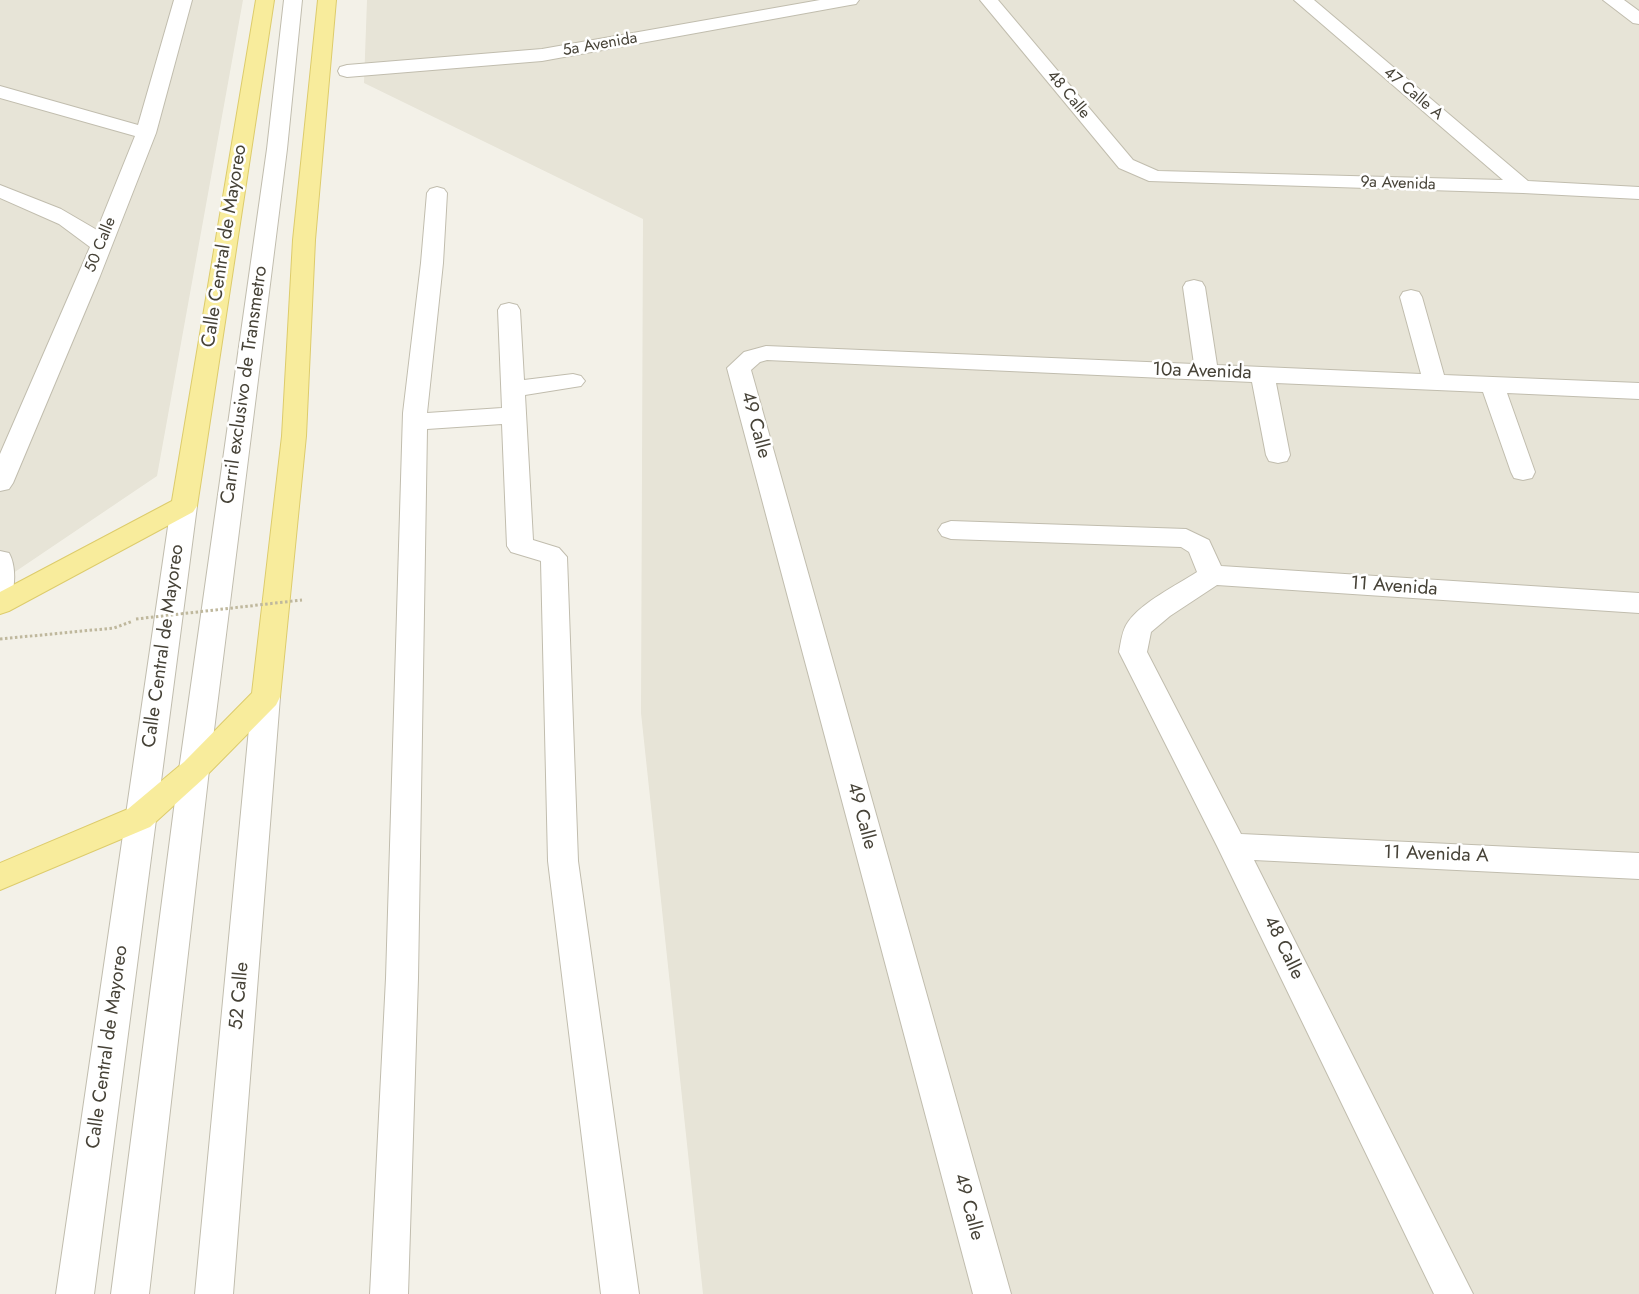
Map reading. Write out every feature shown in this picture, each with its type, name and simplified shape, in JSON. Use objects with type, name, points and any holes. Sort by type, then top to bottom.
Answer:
[{"type":"main road","name":"Calle Central de Mayoreo","points":[[184,506],[265,0]]},
{"type":"main road","points":[[0,877],[139,818],[194,770],[266,698],[294,436],[304,240],[327,0]]},
{"type":"main road","points":[[0,593],[184,506]]},
{"type":"street","name":"50 Calle","points":[[0,483],[146,133],[183,0]]},
{"type":"street","name":"Carril exclusivo de Transmetro","points":[[130,1294],[194,770],[277,149],[293,0]]},
{"type":"street","name":"5a Avenida","points":[[347,71],[542,55],[850,0]]},
{"type":"street","name":"48 Calle","points":[[989,0],[1126,164],[1136,170],[1156,177]]},
{"type":"street","name":"47 Calle A","points":[[1303,0],[1523,187]]},
{"type":"street","points":[[1612,0],[1639,19]]},
{"type":"street","points":[[0,92],[146,133]]},
{"type":"street","name":"9a Avenida","points":[[1156,177],[1523,187],[1639,193]]},
{"type":"street","points":[[0,190],[73,223],[89,234],[100,246]]},
{"type":"street","points":[[389,1294],[402,978],[415,422],[432,263],[437,193]]},
{"type":"street","points":[[1194,287],[1207,373]]},
{"type":"street","points":[[1411,296],[1435,382]]},
{"type":"street","points":[[509,310],[520,546],[530,551],[549,553],[554,557],[563,861],[620,1294]]},
{"type":"street","name":"10a Avenida","points":[[766,354],[1493,386],[1639,390]]},
{"type":"street","name":"49 Calle","points":[[766,354],[752,357],[739,368],[992,1294]]},
{"type":"street","points":[[1263,375],[1278,455]]},
{"type":"street","points":[[415,422],[513,402],[573,381]]},
{"type":"street","points":[[1493,386],[1523,472]]},
{"type":"street","name":"Calle Central de Mayoreo","points":[[75,1294],[139,818],[184,506]]},
{"type":"street","points":[[951,530],[1186,538],[1200,546],[1212,575]]},
{"type":"street","points":[[0,560],[0,593]]},
{"type":"street","name":"48 Calle","points":[[1212,575],[1160,609],[1138,628],[1133,652],[1232,846],[1454,1294]]},
{"type":"street","name":"11 Avenida","points":[[1212,575],[1639,603]]},
{"type":"street","name":"52 Calle","points":[[214,1294],[266,698]]},
{"type":"street","name":"11 Avenida A","points":[[1232,846],[1639,866]]},
{"type":"path","points":[[0,640],[114,628],[136,619],[302,600]]},
{"type":"shaded area","points":[[0,0],[243,0],[157,476],[0,582]]},
{"type":"shaded area","points":[[367,0],[1639,0],[1639,1294],[703,1294],[641,713],[643,219],[364,83]]}]
